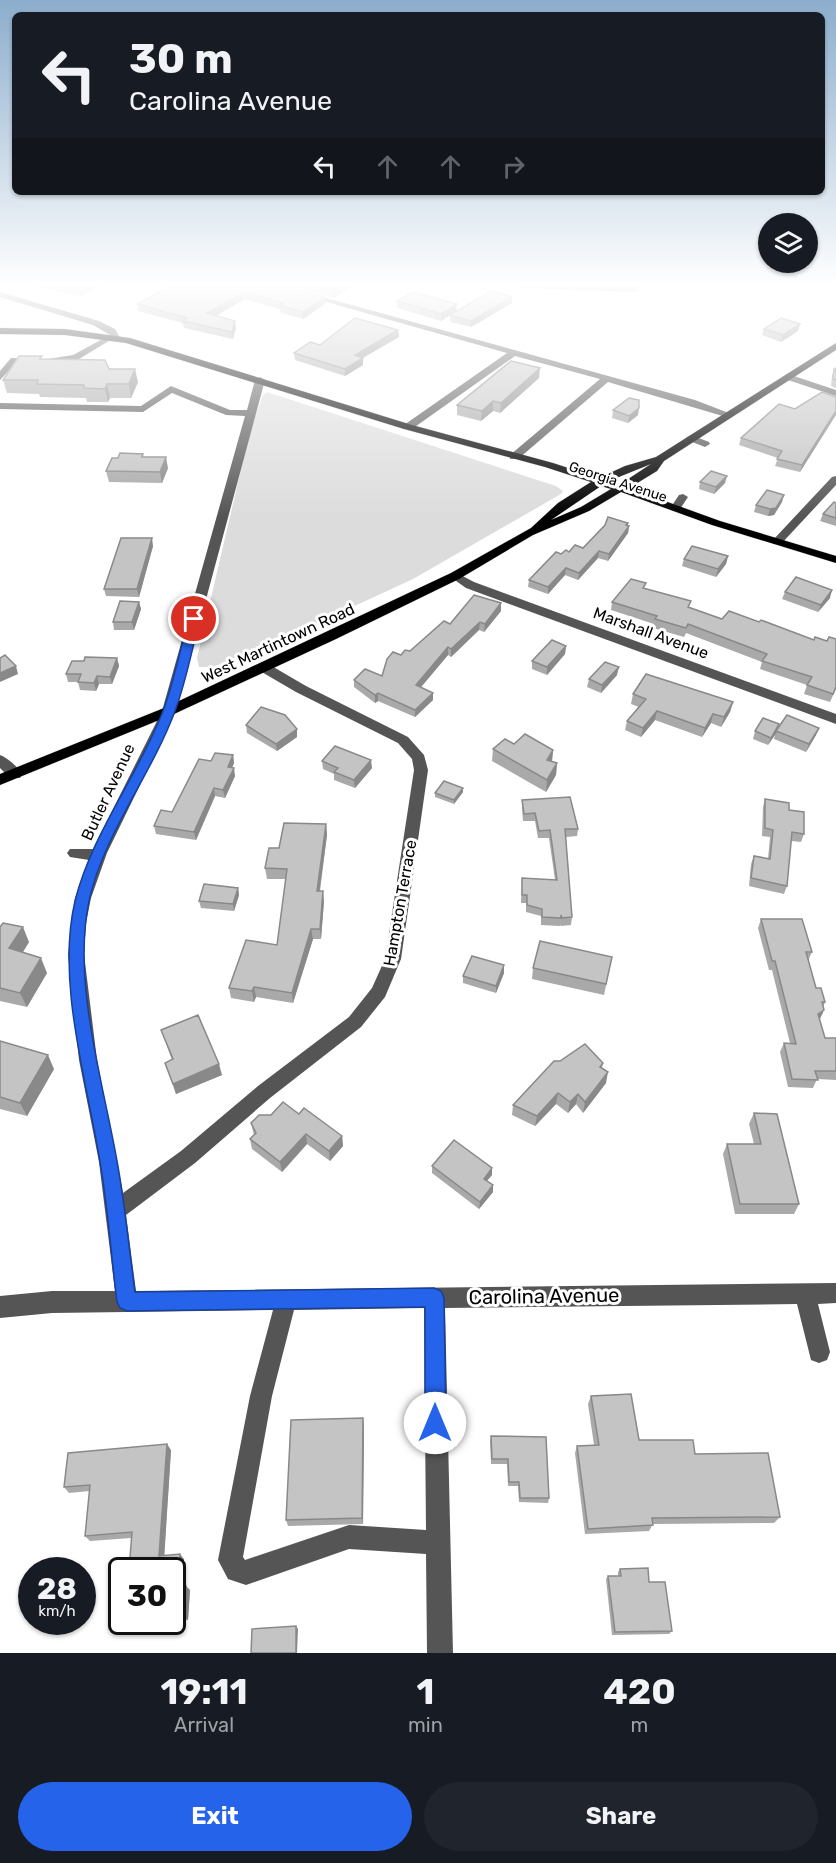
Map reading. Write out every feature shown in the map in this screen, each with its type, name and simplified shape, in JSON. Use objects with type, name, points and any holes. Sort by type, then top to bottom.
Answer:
[{"type":"main road","name":"Georgia Avenue","points":[[201,363],[408,427],[549,465],[676,507],[716,523],[836,560]]},
{"type":"main road","points":[[660,459],[809,363]]},
{"type":"main road","name":"Georgia Avenue","points":[[514,457],[549,475],[665,514],[716,523]]},
{"type":"main road","name":"West Martintown Road","points":[[529,533],[549,514],[591,489],[639,463],[660,459]]},
{"type":"main road","name":"West Martintown Road","points":[[0,780],[169,711],[265,668],[455,576],[529,533],[559,521],[609,495],[653,469],[660,459]]},
{"type":"street","points":[[0,377],[11,363]]},
{"type":"street","points":[[408,427],[499,363]]},
{"type":"street","points":[[554,363],[729,415]]},
{"type":"street","points":[[788,377],[836,393]]},
{"type":"street","points":[[514,457],[607,378]]},
{"type":"street","name":"Butler Avenue","points":[[127,1302],[109,1162],[88,1060],[76,954],[83,898],[98,855],[169,711],[260,380]]},
{"type":"street","points":[[0,406],[143,409],[171,389],[223,411],[251,413]]},
{"type":"street","points":[[691,438],[705,444]]},
{"type":"street","points":[[777,542],[836,479]]},
{"type":"street","points":[[676,507],[683,497]]},
{"type":"street","name":"Marshall Avenue","points":[[455,576],[471,585],[836,719]]},
{"type":"street","name":"Hampton Terrace","points":[[115,1211],[188,1157],[264,1092],[355,1022],[379,992],[393,959],[421,770],[419,758],[403,740],[300,689],[265,668]]},
{"type":"street","points":[[0,760],[15,774]]},
{"type":"street","points":[[75,853],[98,855]]},
{"type":"street","points":[[805,1293],[819,1352]]},
{"type":"street","name":"Carolina Avenue","points":[[0,1307],[52,1302],[836,1293]]},
{"type":"street","points":[[434,1298],[440,1653]]},
{"type":"street","points":[[286,1300],[261,1396],[230,1560],[237,1570],[246,1573],[349,1537],[437,1542]]},
{"type":"shaded area","points":[[267,392],[556,486],[563,491],[413,579],[268,646],[213,667],[199,667],[197,658],[250,431],[263,395]]},
{"type":"building","points":[[14,363],[106,363],[109,369],[135,369],[129,384],[107,384],[105,389],[84,388],[84,385],[37,384],[38,380],[3,380]]},
{"type":"building","points":[[326,363],[355,363],[345,369]]},
{"type":"building","points":[[508,363],[540,368],[501,403],[493,401],[482,411],[457,405]]},
{"type":"building","points":[[836,368],[836,380],[833,379]]},
{"type":"building","points":[[822,392],[836,397],[836,411],[802,465],[777,459],[782,451],[741,438],[779,404],[795,409]]},
{"type":"building","points":[[629,398],[639,400],[639,408],[629,416],[613,410]]},
{"type":"building","points":[[120,453],[143,454],[142,457],[166,457],[160,472],[106,471],[112,458],[118,458]]},
{"type":"building","points":[[711,471],[727,476],[716,487],[700,482]]},
{"type":"building","points":[[767,490],[784,495],[776,508],[770,509],[756,505]]},
{"type":"building","points":[[834,502],[836,503],[836,518],[823,514]]},
{"type":"building","points":[[608,517],[628,523],[626,525],[629,526],[609,554],[599,551],[579,573],[566,568],[548,587],[529,580],[556,552],[561,554],[566,550],[569,552],[575,545],[583,548],[605,525]]},
{"type":"building","points":[[121,538],[152,538],[137,589],[104,589]]},
{"type":"building","points":[[692,546],[728,556],[718,569],[684,559]]},
{"type":"building","points":[[796,577],[832,590],[821,605],[785,592]]},
{"type":"building","points":[[631,579],[646,583],[643,588],[691,601],[688,607],[722,619],[729,611],[759,622],[761,620],[814,640],[815,637],[827,641],[829,637],[836,639],[836,687],[833,694],[807,685],[812,677],[762,661],[767,654],[688,624],[686,628],[612,602]]},
{"type":"building","points":[[474,595],[501,603],[485,624],[480,622],[451,649],[448,647],[416,685],[433,693],[415,710],[378,693],[375,695],[354,680],[365,669],[382,676],[387,659],[393,652],[401,655],[405,650],[410,651],[444,621],[450,624]]},
{"type":"building","points":[[120,601],[139,602],[132,622],[113,622]]},
{"type":"building","points":[[552,640],[566,646],[547,667],[532,661]]},
{"type":"building","points":[[5,655],[16,666],[0,673],[0,658]]},
{"type":"building","points":[[85,657],[117,658],[110,677],[97,676],[94,683],[78,682],[81,674],[66,674],[72,661],[84,661]]},
{"type":"building","points":[[605,662],[619,667],[602,685],[589,679]]},
{"type":"building","points":[[646,674],[733,702],[724,717],[713,714],[705,728],[657,711],[643,728],[627,721],[646,699],[633,694]]},
{"type":"building","points":[[261,707],[285,715],[297,729],[276,744],[246,725]]},
{"type":"building","points":[[787,715],[819,728],[809,744],[776,731]]},
{"type":"building","points":[[763,718],[779,724],[771,738],[755,731]]},
{"type":"building","points":[[525,734],[553,750],[547,760],[557,763],[547,780],[493,749],[505,739],[514,744]]},
{"type":"building","points":[[335,746],[371,760],[354,780],[334,772],[338,768],[322,761]]},
{"type":"building","points":[[215,753],[233,755],[228,767],[234,768],[223,790],[214,788],[194,832],[154,826],[161,810],[172,812],[199,759],[211,761]]},
{"type":"building","points":[[444,781],[463,788],[454,800],[435,793]]},
{"type":"building","points":[[570,797],[578,829],[565,829],[572,917],[562,918],[561,915],[561,918],[542,917],[542,909],[527,905],[527,895],[522,895],[522,878],[557,880],[550,830],[539,831],[535,813],[524,814],[522,800]]},
{"type":"building","points":[[765,799],[789,803],[789,810],[804,812],[804,834],[792,832],[787,886],[751,878],[754,856],[770,859],[773,830],[765,828]]},
{"type":"building","points":[[284,823],[326,824],[317,891],[323,891],[320,929],[311,929],[292,993],[254,987],[252,991],[229,988],[246,940],[277,945],[287,869],[265,868],[269,848],[279,848]]},
{"type":"building","points":[[204,884],[238,888],[233,904],[199,901]]},
{"type":"building","points":[[761,919],[802,919],[812,952],[806,952],[816,988],[821,988],[825,1002],[822,1002],[824,1010],[818,1014],[825,1038],[836,1038],[836,1071],[815,1071],[818,1080],[792,1079],[784,1043],[796,1044],[775,961],[772,961]]},
{"type":"building","points":[[3,923],[23,927],[9,948],[41,958],[20,993],[0,988],[0,927]]},
{"type":"building","points":[[540,941],[612,957],[606,984],[533,968]]},
{"type":"building","points":[[472,956],[504,965],[496,986],[463,976]]},
{"type":"building","points":[[198,1015],[219,1064],[173,1084],[165,1063],[173,1059],[161,1030]]},
{"type":"building","points":[[0,1041],[48,1055],[20,1103],[0,1097]]},
{"type":"building","points":[[585,1044],[603,1063],[600,1067],[608,1072],[585,1102],[578,1094],[570,1102],[558,1093],[537,1116],[513,1105],[554,1061],[560,1061]]},
{"type":"building","points":[[283,1102],[299,1114],[304,1108],[342,1136],[329,1151],[306,1134],[280,1162],[250,1139],[256,1133],[251,1123],[259,1115],[271,1115]]},
{"type":"building","points":[[754,1113],[777,1114],[799,1204],[740,1204],[727,1144],[761,1144]]},
{"type":"building","points":[[454,1140],[492,1168],[484,1179],[493,1185],[480,1202],[432,1166]]},
{"type":"building","points":[[631,1394],[639,1440],[693,1440],[695,1454],[768,1453],[780,1517],[652,1518],[653,1525],[588,1529],[577,1446],[599,1445],[591,1396]]},
{"type":"building","points":[[363,1418],[362,1518],[286,1520],[291,1420]]},
{"type":"building","points":[[491,1436],[546,1437],[549,1498],[520,1498],[519,1482],[509,1482],[508,1459],[492,1459]]},
{"type":"building","points":[[167,1444],[159,1556],[180,1554],[180,1557],[130,1557],[132,1532],[85,1536],[90,1485],[64,1487],[68,1453]]},
{"type":"building","points":[[648,1568],[649,1582],[665,1582],[672,1631],[615,1632],[608,1576],[621,1576],[620,1569]]},
{"type":"building","points":[[296,1626],[296,1653],[251,1653],[252,1629]]},
{"type":"route","points":[[194,619],[169,711],[151,743],[134,784],[99,853],[90,874],[78,923],[76,954],[88,1060],[109,1162],[127,1302],[434,1298],[435,1423]]}]
